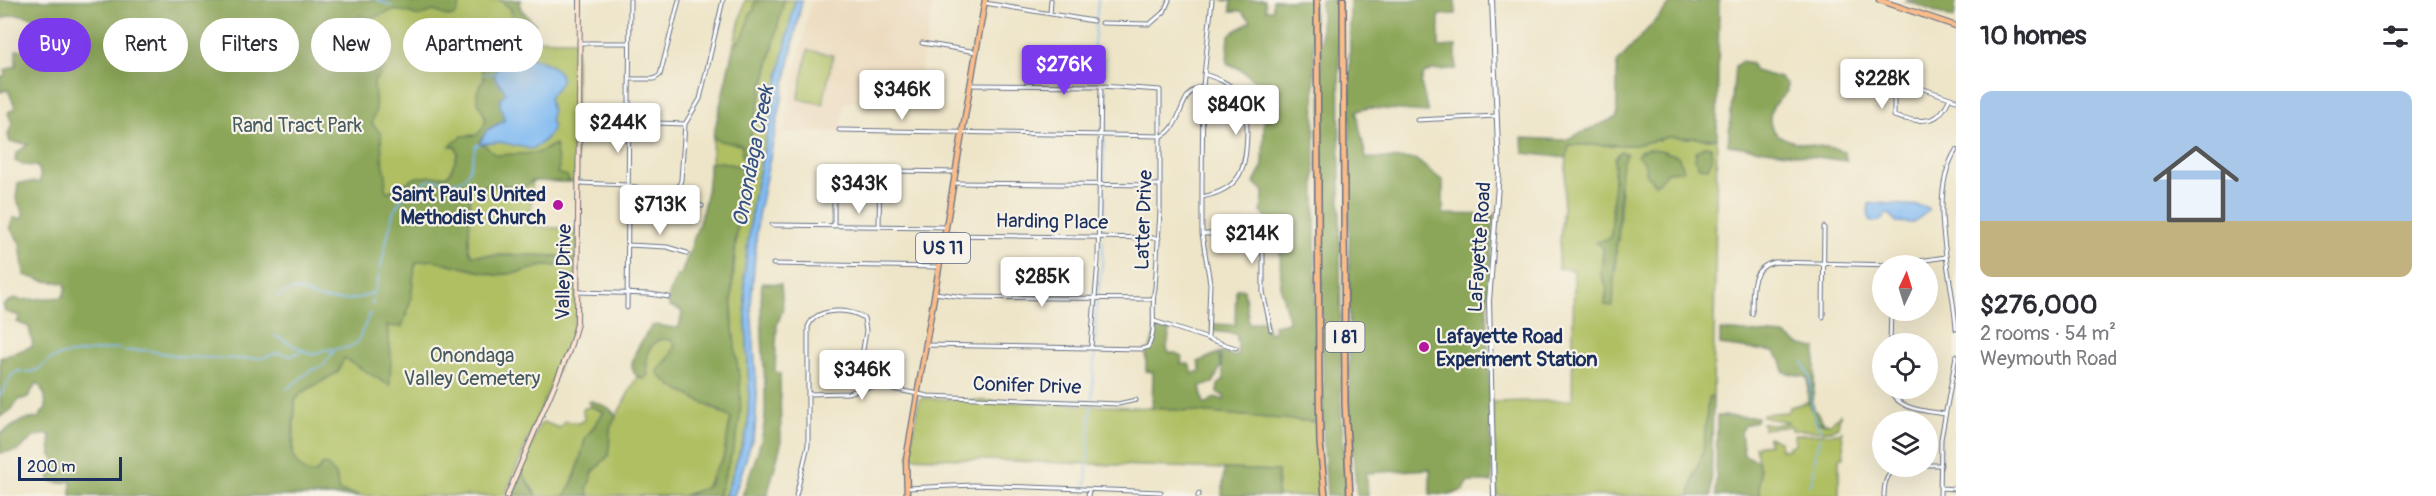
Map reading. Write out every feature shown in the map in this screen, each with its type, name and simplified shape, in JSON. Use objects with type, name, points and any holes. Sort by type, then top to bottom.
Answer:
[{"type":"highway","name":"I 81","points":[[1317,0],[1320,407],[1325,496]]},
{"type":"highway","name":"I 81","points":[[1343,0],[1345,404],[1350,496]]},
{"type":"main road","name":"Valley Drive","points":[[507,496],[569,351],[578,324],[580,0]]},
{"type":"main road","points":[[1879,0],[1956,26]]},
{"type":"main road","name":"US 11","points":[[907,496],[906,460],[985,1]]},
{"type":"street","points":[[627,308],[630,0]]},
{"type":"street","points":[[629,79],[654,79],[660,75],[679,0]]},
{"type":"street","points":[[675,198],[681,180],[685,124],[700,99],[723,0]]},
{"type":"street","points":[[1050,14],[1051,0]]},
{"type":"street","points":[[1102,23],[1144,25],[1154,22],[1164,12],[1169,0]]},
{"type":"street","points":[[1208,339],[1210,283],[1202,234],[1203,86],[1212,0]]},
{"type":"street","name":"LaFayette Road","points":[[1492,0],[1499,172],[1489,301],[1494,496]]},
{"type":"street","points":[[985,1],[1093,21]]},
{"type":"street","points":[[579,43],[629,44]]},
{"type":"street","points":[[922,43],[976,52]]},
{"type":"street","points":[[1202,197],[1227,188],[1241,174],[1246,160],[1247,134],[1246,112],[1239,95],[1227,84],[1204,74]]},
{"type":"street","points":[[1950,98],[1946,107],[1936,117],[1915,119],[1894,116],[1894,88],[1901,82],[1956,99]]},
{"type":"street","points":[[926,345],[1092,348],[1099,236],[1101,86],[971,85]]},
{"type":"street","name":"Latter Drive","points":[[1092,348],[1142,349],[1151,343],[1154,321],[1152,299],[1159,238],[1162,93],[1158,88],[1101,86]]},
{"type":"street","points":[[839,130],[1162,136],[1174,127],[1189,93],[1203,86]]},
{"type":"street","points":[[1417,120],[1497,116]]},
{"type":"street","points":[[629,122],[685,124]]},
{"type":"street","points":[[1956,150],[1947,167],[1944,181],[1943,230],[1956,329]]},
{"type":"street","points":[[834,226],[834,176],[837,170],[956,172]]},
{"type":"street","points":[[879,226],[880,170]]},
{"type":"street","points":[[579,183],[628,184],[702,206]]},
{"type":"street","points":[[954,183],[1160,185]]},
{"type":"street","points":[[772,225],[946,227]]},
{"type":"street","points":[[1823,317],[1824,227]]},
{"type":"street","points":[[1202,234],[1244,234],[1252,235],[1259,240],[1263,255],[1263,292],[1271,330]]},
{"type":"street","name":"Harding Place","points":[[945,235],[1159,238]]},
{"type":"street","points":[[628,245],[667,247],[687,253]]},
{"type":"street","points":[[1938,259],[1946,258]]},
{"type":"street","points":[[1752,314],[1754,279],[1765,264],[1775,262],[1872,264]]},
{"type":"street","points":[[773,264],[939,267]]},
{"type":"street","points":[[1950,280],[1956,279]]},
{"type":"street","points":[[579,292],[669,297]]},
{"type":"street","points":[[935,293],[964,297],[1152,299]]},
{"type":"street","points":[[796,496],[808,445],[808,327],[816,315],[828,311],[864,318],[866,331],[860,368],[861,390]]},
{"type":"street","points":[[1154,321],[1236,348]]},
{"type":"street","points":[[1940,496],[1941,439],[1956,356]]},
{"type":"street","name":"Conifer Drive","points":[[808,394],[848,393],[869,387],[883,387],[928,396],[1108,403],[1126,403],[1136,400]]},
{"type":"street","points":[[1951,390],[1956,392]]},
{"type":"street","points":[[1896,399],[1901,405],[1946,414]]},
{"type":"street","points":[[1884,496],[1888,477]]},
{"type":"street","points":[[907,488],[951,485],[1161,492]]},
{"type":"street","points":[[1940,488],[1956,489]]},
{"type":"street","points":[[1088,496],[1089,490]]},
{"type":"shaded area","points":[[811,0],[933,0],[915,102],[845,102],[841,129],[784,133]]},
{"type":"green space","name":"Rand Tract Park","points":[[0,0],[409,0],[414,3],[421,0],[462,0],[456,15],[449,17],[434,11],[418,16],[397,11],[372,18],[359,15],[358,18],[311,18],[311,72],[382,72],[374,82],[376,110],[372,123],[381,134],[386,175],[385,189],[388,192],[417,177],[446,176],[450,173],[458,153],[455,146],[450,146],[462,136],[477,135],[483,127],[484,114],[477,96],[484,79],[482,72],[498,72],[495,78],[507,92],[503,102],[504,121],[490,128],[480,140],[480,145],[483,144],[496,155],[538,153],[555,144],[559,167],[557,173],[567,176],[570,182],[532,181],[522,189],[503,185],[472,186],[470,189],[469,250],[472,255],[564,257],[577,260],[576,265],[544,266],[495,275],[433,260],[417,262],[411,299],[402,327],[387,326],[391,354],[390,386],[344,358],[338,372],[301,393],[295,401],[292,453],[295,461],[304,470],[312,473],[316,473],[322,465],[326,464],[336,475],[339,491],[361,496],[71,496],[71,481],[60,483],[50,481],[49,472],[55,467],[54,458],[51,456],[50,435],[34,437],[17,451],[0,453],[0,434],[23,420],[38,418],[46,408],[45,396],[39,384],[36,384],[28,397],[19,400],[10,411],[0,417],[0,358],[33,346],[29,327],[17,322],[20,316],[5,312],[3,305],[15,298],[20,300],[63,297],[66,287],[64,283],[44,281],[24,275],[20,243],[10,228],[13,218],[23,218],[23,212],[16,199],[18,183],[40,182],[40,171],[36,166],[23,165],[15,161],[16,154],[28,144],[10,142],[8,135],[12,123],[8,113],[15,107],[8,90],[0,92],[0,77],[5,75],[5,70],[16,66],[16,50],[18,50],[18,72],[91,72],[91,18],[33,18],[11,15],[0,20]]},
{"type":"green space","name":"Rand Tract Park","points":[[458,0],[500,0],[511,9],[511,18],[403,18],[403,72],[543,72],[543,40],[576,40],[576,182],[532,181],[531,219],[536,227],[577,229],[577,260],[561,256],[472,255],[469,250],[470,189],[472,186],[528,185],[420,178],[373,265],[233,72],[299,72],[299,18],[200,18],[200,27],[181,1],[388,7]]},
{"type":"green space","points":[[500,0],[521,0],[519,3],[529,18],[510,18],[511,9]]},
{"type":"green space","points":[[745,0],[757,0],[754,11],[749,15],[746,32],[734,44]]},
{"type":"green space","points":[[757,0],[784,0],[745,161],[742,156],[742,145],[720,141],[713,137],[734,44],[743,35],[749,15],[754,11]]},
{"type":"green space","points":[[784,0],[795,0],[753,201],[744,276],[749,385],[748,428],[725,496],[718,496],[735,441],[740,404],[734,352],[732,295],[739,206],[747,168],[721,162],[711,163],[713,137],[742,146],[743,150],[766,77]]},
{"type":"green space","points":[[1222,0],[1265,0],[1266,10],[1273,10],[1273,0],[1314,0],[1316,422],[1152,408],[1153,372],[1146,371],[1146,350],[1150,349],[1156,329],[1170,330],[1167,348],[1169,353],[1176,353],[1182,357],[1181,364],[1189,364],[1193,373],[1201,371],[1198,362],[1218,353],[1221,366],[1213,383],[1200,386],[1203,401],[1206,404],[1215,397],[1224,400],[1225,397],[1217,392],[1218,385],[1224,380],[1220,352],[1237,357],[1236,334],[1212,331],[1212,324],[1235,325],[1236,289],[1244,289],[1249,324],[1265,320],[1268,332],[1271,333],[1275,331],[1273,325],[1289,322],[1281,289],[1280,244],[1265,245],[1262,239],[1274,226],[1261,212],[1264,191],[1254,183],[1263,165],[1264,120],[1268,120],[1265,100],[1252,78],[1227,63],[1229,35],[1251,21],[1241,11],[1231,11],[1231,1]]},
{"type":"green space","points":[[1321,0],[1339,0],[1341,408],[1347,496],[1327,496],[1323,430]]},
{"type":"green space","name":"Lafayette Road Experiment Station","points":[[1350,0],[1455,0],[1456,14],[1439,15],[1439,47],[1456,46],[1456,69],[1432,70],[1424,74],[1421,83],[1428,112],[1369,108],[1356,111],[1366,158],[1415,159],[1443,181],[1443,214],[1494,215],[1487,313],[1492,482],[1468,482],[1464,490],[1450,495],[1430,494],[1430,469],[1366,473],[1368,496],[1357,496],[1349,415]]},
{"type":"green space","points":[[1698,0],[1719,0],[1717,139],[1669,137],[1635,145],[1569,145],[1567,158],[1523,153],[1522,138],[1565,140],[1617,117],[1617,63],[1671,3],[1698,2]]},
{"type":"green space","points":[[1905,0],[1956,0],[1954,19]]},
{"type":"green space","points":[[808,50],[833,55],[823,104],[798,99]]},
{"type":"green space","points":[[1742,61],[1751,63],[1755,71],[1780,78],[1787,84],[1787,91],[1772,109],[1770,121],[1773,130],[1781,137],[1792,141],[1844,151],[1847,161],[1728,145],[1735,66]]},
{"type":"green space","points":[[1669,137],[1717,139],[1713,399],[1708,399],[1703,453],[1694,475],[1690,496],[1497,496],[1493,402],[1572,400],[1574,270],[1558,268],[1568,145],[1635,145]],"holes":[[[1623,156],[1619,174],[1621,196],[1616,269],[1605,301],[1607,288],[1601,275],[1603,248],[1601,246],[1611,238],[1615,158]]]},
{"type":"green space","points":[[1704,146],[1711,147],[1712,159],[1708,168],[1699,167],[1695,160],[1696,152]]},
{"type":"green space","points":[[1648,149],[1678,156],[1684,169],[1667,172],[1655,184],[1647,175],[1644,162],[1637,156],[1640,151]]},
{"type":"green space","points":[[1621,151],[1627,154],[1620,180],[1618,240],[1612,306],[1605,305],[1607,288],[1600,271],[1603,264],[1603,248],[1596,242],[1611,238],[1615,158]]},
{"type":"green space","points":[[721,162],[747,168],[735,240],[732,294],[741,404],[739,427],[718,496],[683,496],[709,485],[714,471],[723,459],[731,418],[679,390],[661,377],[657,371],[669,358],[675,345],[671,340],[660,339],[651,346],[646,364],[648,375],[644,379],[636,375],[632,363],[638,347],[652,326],[679,327],[682,313],[669,306],[669,295],[677,275],[681,275],[700,220],[707,192],[709,163]]},
{"type":"green space","name":"Onondaga Valley Cemetery","points":[[433,260],[495,275],[544,266],[576,265],[577,310],[573,331],[505,496],[361,496],[339,491],[336,475],[322,465],[316,473],[309,473],[293,459],[295,401],[301,393],[338,372],[343,357],[365,370],[391,354],[387,326],[407,316],[417,262]]},
{"type":"green space","points":[[762,283],[781,284],[783,309],[777,325],[775,372],[780,373],[781,444],[767,496],[742,496],[759,447],[765,416]]},
{"type":"green space","points":[[1720,330],[1785,335],[1798,344],[1816,348],[1813,402],[1814,409],[1824,423],[1817,423],[1808,402],[1808,379],[1784,372],[1781,360],[1774,352],[1720,345]]},
{"type":"green space","points":[[660,339],[671,340],[675,345],[669,358],[657,371],[673,387],[731,418],[723,459],[705,488],[683,496],[589,496],[587,489],[593,472],[609,455],[610,428],[637,377],[644,379],[649,352],[654,343]]},
{"type":"green space","points":[[1710,397],[1713,399],[1711,496],[1690,496],[1694,475],[1703,453]]},
{"type":"green space","points":[[922,398],[1152,408],[1316,422],[1321,496],[1277,496],[1278,471],[909,457],[919,400]]},
{"type":"green space","points":[[592,401],[609,409],[616,417],[610,428],[609,455],[593,472],[587,489],[589,496],[565,496],[576,475],[585,439],[604,412],[590,406],[589,402]]},
{"type":"green space","points":[[1808,402],[1817,423],[1831,423],[1840,415],[1838,427],[1815,431],[1791,430],[1791,426],[1763,429],[1762,423],[1775,425],[1789,422],[1762,417],[1763,414],[1787,412],[1790,407]]},
{"type":"green space","points":[[590,406],[604,412],[585,439],[582,457],[568,492],[565,496],[537,496],[521,469],[539,426],[544,422],[559,428],[565,421],[579,423],[584,420],[583,409]]},
{"type":"green space","points":[[1717,416],[1757,417],[1756,421],[1743,426],[1741,433],[1744,455],[1758,461],[1759,496],[1716,496]]},
{"type":"green space","points":[[1842,431],[1844,457],[1839,458],[1839,496],[1759,496],[1760,470],[1755,446],[1769,444],[1768,437],[1780,441],[1781,450],[1789,449],[1789,446],[1795,445],[1794,435]]},
{"type":"green space","points":[[521,469],[522,473],[537,496],[510,496]]},
{"type":"green space","points":[[1224,469],[1278,471],[1277,496],[1222,496]]},
{"type":"water","points":[[795,0],[802,0],[758,216],[751,305],[757,393],[755,431],[734,496],[725,496],[748,428],[749,385],[744,276],[753,201]]},
{"type":"water","points":[[543,62],[554,68],[561,76],[560,83],[549,98],[552,112],[550,122],[553,124],[551,132],[539,145],[531,149],[500,142],[479,144],[487,130],[504,121],[500,100],[506,92],[495,78],[495,72],[543,72]]},
{"type":"water","points":[[1869,204],[1924,206],[1928,208],[1928,211],[1913,223],[1896,222],[1891,215],[1887,214],[1880,221],[1872,222],[1869,216]]},
{"type":"waterway","points":[[377,0],[392,6]]},
{"type":"waterway","points":[[1098,0],[1093,56],[1105,59],[1105,80]]},
{"type":"waterway","points":[[487,74],[495,73]]},
{"type":"waterway","points":[[1105,89],[1105,132]]},
{"type":"waterway","points":[[1104,139],[1104,180]]},
{"type":"waterway","points":[[372,305],[393,213],[400,202],[408,192],[425,182],[461,180],[469,171],[476,145],[480,145]]},
{"type":"waterway","points":[[1103,233],[1104,188]]},
{"type":"waterway","points":[[1098,293],[1103,240]]},
{"type":"waterway","points":[[277,297],[295,290],[328,300],[344,300],[374,292]]},
{"type":"waterway","points":[[1095,342],[1097,302]]},
{"type":"waterway","points":[[275,336],[313,355],[324,350],[346,348],[357,343],[370,313]]},
{"type":"waterway","points":[[0,396],[12,375],[17,371],[37,370],[51,359],[63,355],[119,348],[123,351],[145,350],[185,357],[242,359],[262,358],[278,353],[291,356],[302,351]]},
{"type":"waterway","points":[[287,389],[310,371],[324,365],[334,351]]},
{"type":"waterway","points":[[1092,397],[1095,351]]},
{"type":"waterway","points":[[1803,362],[1810,378],[1812,411],[1820,430]]},
{"type":"waterway","points":[[1086,485],[1091,405]]},
{"type":"waterway","points":[[1810,486],[1821,435]]},
{"type":"place","name":"Saint Paul's United Methodist Church","points":[[558,205]]},
{"type":"place","name":"Lafayette Road Experiment Station","points":[[1424,347]]},
{"type":"water label","name":"Onondaga Creek","points":[[753,156]]}]
